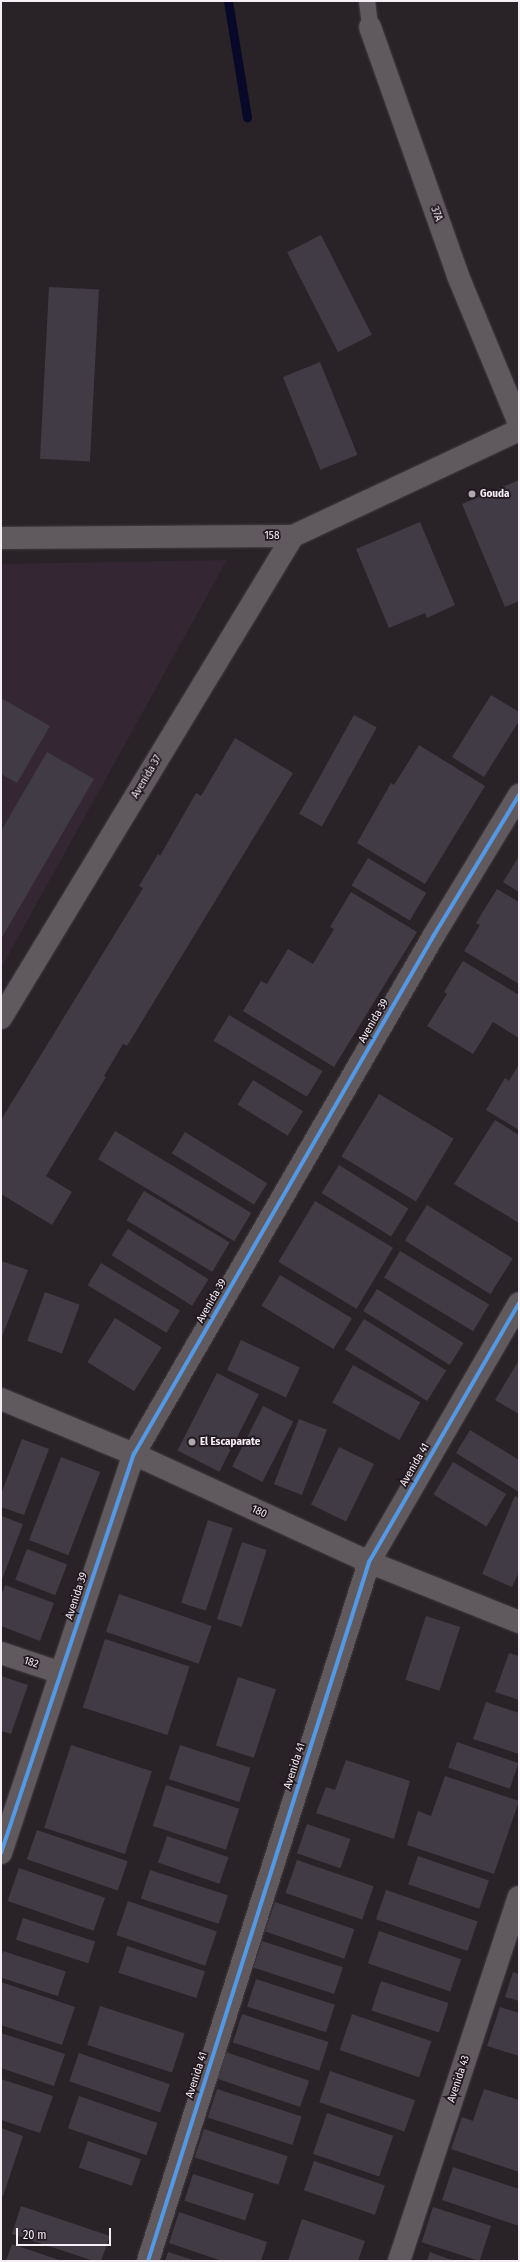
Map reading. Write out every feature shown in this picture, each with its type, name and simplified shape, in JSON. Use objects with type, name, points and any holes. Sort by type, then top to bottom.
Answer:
[{"type":"street","name":"37A","points":[[370,27],[458,276],[519,423]]},
{"type":"street","name":"158","points":[[1,538],[293,536],[519,430]]},
{"type":"street","name":"Avenida 37","points":[[1,1018],[293,536]]},
{"type":"street","name":"Avenida 39","points":[[1,1853],[134,1454],[434,935],[519,795]]},
{"type":"street","name":"Avenida 41","points":[[148,2261],[369,1562],[519,1303]]},
{"type":"street","name":"180","points":[[1,1399],[134,1454],[369,1562],[519,1622]]},
{"type":"street","name":"182","points":[[1,1653],[61,1673]]},
{"type":"street","name":"Avenida 43","points":[[399,2261],[519,1897]]},
{"type":"lane","name":"37A","points":[[367,1],[370,27]]},
{"type":"shaded area","points":[[227,560],[1,968],[1,564]]},
{"type":"building","points":[[321,235],[372,335],[338,352],[287,252]]},
{"type":"building","points":[[49,287],[99,290],[90,461],[40,459]]},
{"type":"building","points":[[320,362],[357,455],[320,470],[283,377]]},
{"type":"building","points":[[519,480],[519,601],[505,607],[462,504]]},
{"type":"building","points":[[420,522],[455,605],[427,618],[425,613],[389,628],[356,549]]},
{"type":"building","points":[[491,695],[519,712],[519,721],[484,777],[452,757]]},
{"type":"building","points":[[1,698],[50,726],[17,783],[1,774]]},
{"type":"building","points":[[354,715],[377,728],[322,826],[299,814]]},
{"type":"building","points":[[235,738],[293,773],[127,1046],[123,1044],[104,1076],[106,1077],[46,1176],[72,1192],[52,1225],[1,1194],[1,1120],[143,888],[139,886],[158,854],[160,856],[196,793],[201,796]]},
{"type":"building","points":[[419,745],[485,786],[425,884],[357,843],[391,783],[394,785]]},
{"type":"building","points":[[47,752],[94,779],[1,939],[1,831]]},
{"type":"building","points":[[519,856],[519,892],[503,882]]},
{"type":"building","points":[[368,858],[426,893],[410,920],[352,885]]},
{"type":"building","points":[[497,889],[519,902],[519,984],[464,951],[480,925],[476,923]]},
{"type":"building","points":[[351,892],[417,932],[334,1067],[243,1011],[261,981],[267,984],[288,949],[313,964],[334,929],[330,927]]},
{"type":"building","points":[[463,961],[519,995],[519,1038],[493,1022],[473,1054],[427,1026],[447,994],[444,992]]},
{"type":"building","points":[[229,1015],[322,1071],[307,1097],[214,1041]]},
{"type":"building","points":[[519,1064],[519,1130],[486,1110],[505,1078],[509,1081]]},
{"type":"building","points":[[253,1080],[303,1111],[288,1136],[238,1105]]},
{"type":"building","points":[[379,1094],[454,1139],[416,1201],[341,1157]]},
{"type":"building","points":[[495,1120],[519,1135],[519,1223],[454,1184]]},
{"type":"building","points":[[115,1131],[251,1213],[234,1241],[98,1159]]},
{"type":"building","points":[[185,1132],[267,1183],[254,1205],[172,1153]]},
{"type":"building","points":[[339,1165],[409,1208],[391,1236],[322,1193]]},
{"type":"building","points":[[144,1191],[230,1243],[212,1272],[126,1220]]},
{"type":"building","points":[[315,1201],[393,1248],[356,1309],[278,1262]]},
{"type":"building","points":[[427,1205],[513,1259],[490,1294],[405,1241]]},
{"type":"building","points":[[128,1229],[209,1279],[192,1306],[112,1255]]},
{"type":"building","points":[[400,1251],[489,1305],[473,1331],[384,1278]]},
{"type":"building","points":[[1,1261],[28,1270],[1,1339]]},
{"type":"building","points":[[101,1263],[180,1310],[166,1333],[88,1285]]},
{"type":"building","points":[[280,1275],[352,1318],[333,1349],[261,1306]]},
{"type":"building","points":[[377,1289],[464,1343],[450,1365],[363,1311]]},
{"type":"building","points":[[45,1292],[80,1305],[62,1354],[27,1341]]},
{"type":"building","points":[[115,1318],[162,1347],[134,1391],[87,1362]]},
{"type":"building","points":[[364,1319],[446,1370],[427,1401],[345,1350]]},
{"type":"building","points":[[241,1340],[300,1367],[286,1397],[227,1370]]},
{"type":"building","points":[[519,1360],[519,1414],[495,1400]]},
{"type":"building","points":[[353,1365],[420,1402],[399,1440],[332,1403]]},
{"type":"building","points":[[217,1373],[259,1394],[219,1472],[178,1451]]},
{"type":"building","points":[[263,1406],[293,1421],[262,1482],[232,1467]]},
{"type":"building","points":[[299,1419],[327,1430],[302,1495],[274,1484]]},
{"type":"building","points":[[470,1430],[519,1460],[519,1492],[456,1453]]},
{"type":"building","points":[[22,1439],[49,1449],[24,1515],[1,1507],[1,1494]]},
{"type":"building","points":[[339,1447],[374,1464],[346,1522],[311,1505]]},
{"type":"building","points":[[61,1457],[100,1472],[68,1555],[29,1540]]},
{"type":"building","points":[[453,1462],[506,1494],[487,1527],[433,1495]]},
{"type":"building","points":[[515,1496],[519,1498],[519,1572],[512,1587],[482,1574]]},
{"type":"building","points":[[1,1516],[23,1524],[1,1582]]},
{"type":"building","points":[[208,1520],[233,1528],[206,1611],[181,1603]]},
{"type":"building","points":[[242,1542],[267,1550],[242,1627],[217,1619]]},
{"type":"building","points":[[27,1549],[67,1564],[55,1595],[15,1580]]},
{"type":"building","points":[[5,1585],[54,1603],[40,1641],[1,1626],[1,1596]]},
{"type":"building","points":[[119,1594],[212,1626],[199,1664],[106,1632]]},
{"type":"building","points":[[426,1616],[460,1627],[440,1691],[405,1680]]},
{"type":"building","points":[[105,1639],[190,1667],[167,1735],[83,1707]]},
{"type":"building","points":[[509,1653],[519,1656],[519,1700],[495,1692]]},
{"type":"building","points":[[1,1676],[28,1685],[11,1734],[1,1731]]},
{"type":"building","points":[[238,1677],[276,1689],[254,1758],[216,1745]]},
{"type":"building","points":[[486,1702],[519,1713],[519,1754],[473,1739]]},
{"type":"building","points":[[457,1742],[518,1763],[510,1789],[448,1768]]},
{"type":"building","points":[[71,1745],[152,1771],[125,1854],[44,1828]]},
{"type":"building","points":[[180,1745],[250,1768],[239,1802],[169,1779]]},
{"type":"building","points":[[346,1760],[410,1781],[394,1839],[316,1813],[326,1787],[335,1790]]},
{"type":"building","points":[[445,1776],[519,1801],[494,1874],[407,1845],[418,1811],[431,1816]]},
{"type":"building","points":[[166,1785],[239,1809],[226,1850],[153,1826]]},
{"type":"building","points":[[307,1824],[350,1839],[340,1868],[297,1853]]},
{"type":"building","points":[[37,1830],[128,1861],[118,1891],[27,1859]]},
{"type":"building","points":[[167,1836],[228,1857],[219,1884],[158,1862]]},
{"type":"building","points":[[418,1856],[489,1880],[479,1909],[408,1884]]},
{"type":"building","points":[[297,1860],[374,1886],[362,1919],[286,1893]]},
{"type":"building","points":[[19,1868],[105,1898],[94,1931],[8,1901]]},
{"type":"building","points":[[150,1870],[228,1895],[219,1924],[141,1899]]},
{"type":"building","points":[[386,1890],[478,1922],[468,1951],[376,1919]]},
{"type":"building","points":[[128,1901],[217,1932],[205,1966],[116,1935]]},
{"type":"building","points":[[275,1902],[354,1929],[344,1959],[265,1931]]},
{"type":"building","points":[[23,1918],[95,1941],[88,1963],[16,1940]]},
{"type":"building","points":[[379,1931],[461,1959],[450,1991],[368,1963]]},
{"type":"building","points":[[262,1941],[343,1967],[334,1994],[253,1968]]},
{"type":"building","points":[[127,1946],[205,1971],[196,1998],[118,1973]]},
{"type":"building","points":[[3,1951],[66,1971],[58,1996],[1,1978],[1,1957]]},
{"type":"building","points":[[519,1971],[519,2001],[505,1997],[513,1972],[518,1974]]},
{"type":"building","points":[[256,1979],[335,2005],[326,2032],[247,2007]]},
{"type":"building","points":[[381,1981],[449,2003],[439,2032],[371,2010]]},
{"type":"building","points":[[1,1982],[75,2007],[62,2045],[1,2025]]},
{"type":"building","points":[[100,2006],[185,2034],[172,2072],[87,2045]]},
{"type":"building","points":[[500,2007],[519,2013],[519,2056],[487,2046]]},
{"type":"building","points":[[242,2014],[329,2042],[319,2071],[233,2043]]},
{"type":"building","points":[[352,2014],[431,2041],[419,2077],[340,2050]]},
{"type":"building","points":[[1,2033],[65,2054],[54,2086],[1,2068]]},
{"type":"building","points":[[226,2052],[309,2081],[300,2107],[217,2078]]},
{"type":"building","points":[[79,2053],[170,2084],[160,2113],[69,2081]]},
{"type":"building","points":[[330,2071],[415,2100],[404,2132],[319,2102]]},
{"type":"building","points":[[1,2079],[53,2096],[40,2133],[1,2120]]},
{"type":"building","points":[[217,2089],[302,2117],[292,2145],[208,2118]]},
{"type":"building","points":[[484,2089],[519,2100],[519,2172],[451,2149],[462,2117],[473,2121]]},
{"type":"building","points":[[79,2096],[157,2123],[146,2155],[68,2128]]},
{"type":"building","points":[[327,2113],[393,2136],[379,2176],[313,2154]]},
{"type":"building","points":[[1,2128],[23,2136],[3,2196],[1,2196]]},
{"type":"building","points":[[204,2129],[288,2156],[278,2185],[195,2158]]},
{"type":"building","points":[[88,2141],[141,2159],[132,2186],[79,2167]]},
{"type":"building","points":[[314,2161],[385,2185],[375,2215],[304,2190]]},
{"type":"building","points":[[453,2167],[519,2189],[519,2226],[442,2200]]},
{"type":"building","points":[[193,2174],[254,2194],[245,2220],[184,2201]]},
{"type":"building","points":[[21,2206],[110,2236],[101,2261],[94,2261],[12,2234]]},
{"type":"building","points":[[433,2207],[491,2226],[480,2261],[422,2242]]},
{"type":"building","points":[[179,2212],[267,2242],[261,2261],[222,2261],[169,2243]]},
{"type":"building","points":[[302,2219],[365,2241],[358,2261],[288,2261]]},
{"type":"building","points":[[12,2244],[62,2261],[6,2261]]},
{"type":"building","points":[[168,2252],[196,2261],[165,2261]]},
{"type":"building","points":[[430,2252],[454,2261],[427,2261]]},
{"type":"waterway","points":[[228,1],[247,117]]},
{"type":"cycle path","points":[[1,1853],[134,1454],[434,935],[519,795]]},
{"type":"cycle path","points":[[148,2261],[369,1562],[519,1303]]},
{"type":"place","name":"Gouda","points":[[472,494]]},
{"type":"place","name":"El Escaparate","points":[[192,1442]]}]
